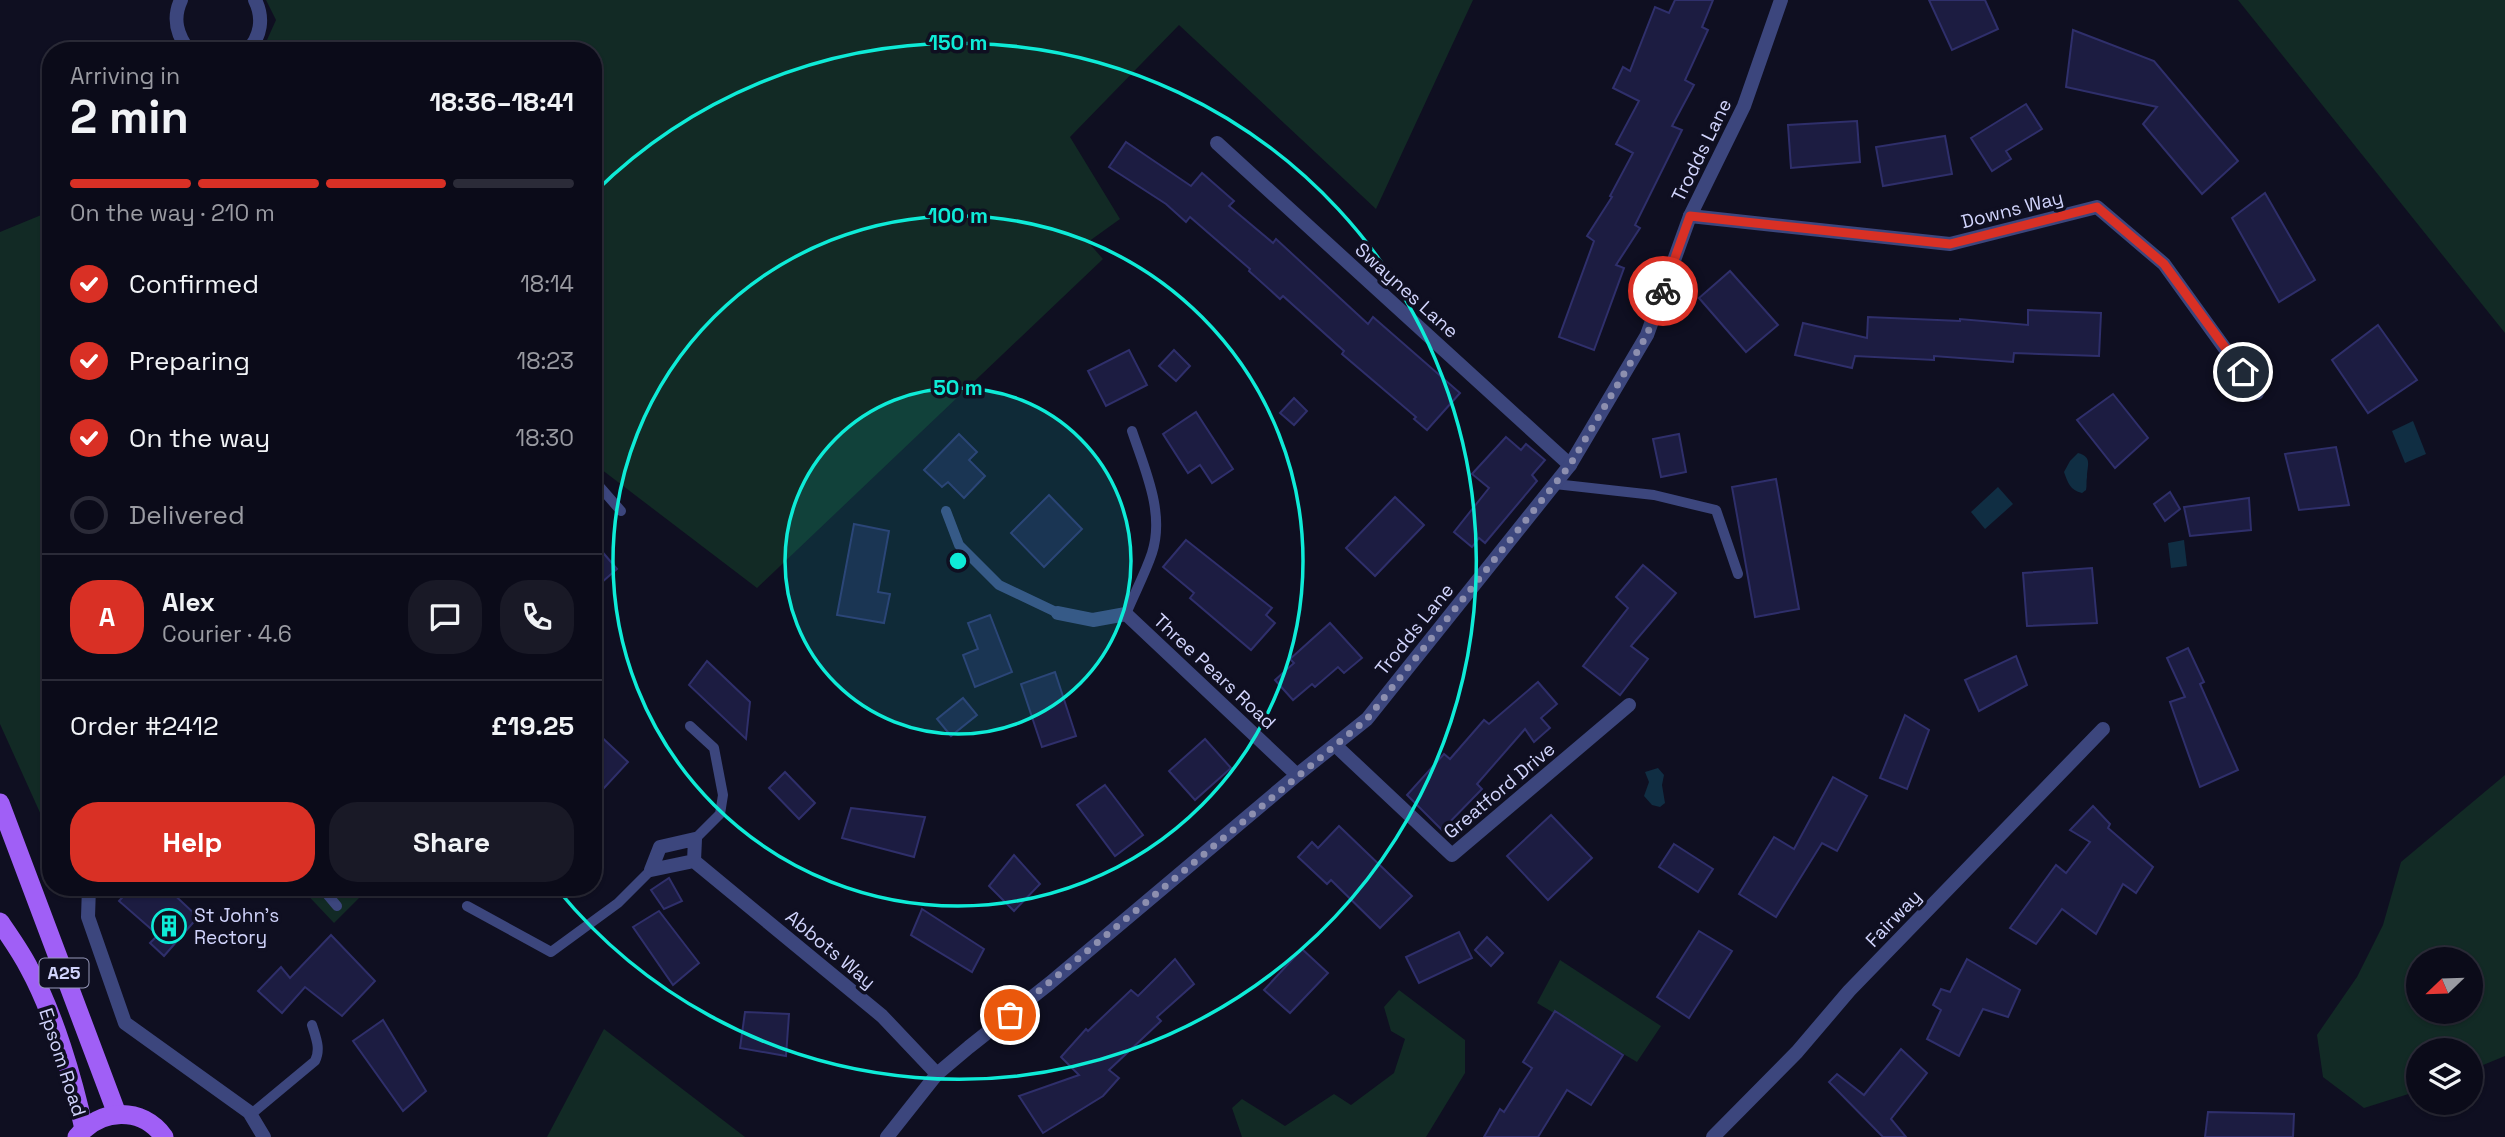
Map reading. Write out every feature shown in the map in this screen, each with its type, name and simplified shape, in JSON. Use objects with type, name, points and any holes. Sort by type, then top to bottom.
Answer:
[{"type":"main road","name":"Epsom Road","points":[[0,803],[117,1114]]},
{"type":"main road","name":"Epsom Road","points":[[0,922],[30,970],[54,1028],[71,1080],[80,1133]]},
{"type":"main road","points":[[80,1133],[93,1121],[117,1114],[146,1120],[165,1134]]},
{"type":"street","points":[[181,0],[176,15],[176,28],[182,42]]},
{"type":"street","points":[[253,42],[259,32],[261,18],[255,0]]},
{"type":"street","name":"Trodds Lane","points":[[887,1137],[937,1074],[1367,719],[1570,465],[1647,335],[1690,216],[1744,106],[1781,0]]},
{"type":"street","name":"Swaynes Lane","points":[[1217,143],[1570,465]]},
{"type":"street","name":"Downs Way","points":[[1690,216],[1950,244],[2097,207],[2164,264],[2257,393]]},
{"type":"street","name":"Three Pears Road","points":[[1059,613],[1093,620],[1126,614],[1297,775]]},
{"type":"street","name":"Greatford Drive","points":[[1335,745],[1452,855],[1629,705]]},
{"type":"street","name":"Fairway","points":[[1713,1137],[1797,1052],[1849,990],[2104,729]]},
{"type":"street","points":[[695,839],[694,861],[651,870],[660,847],[695,839]]},
{"type":"street","name":"Abbots Way","points":[[694,861],[882,1016],[937,1074]]},
{"type":"street","points":[[89,896],[88,916],[125,1023],[250,1115],[264,1137]]},
{"type":"lane","points":[[1126,614],[1152,552],[1156,518],[1150,485],[1132,431]]},
{"type":"lane","points":[[1555,484],[1654,495],[1716,510],[1738,575]]},
{"type":"lane","points":[[602,489],[621,511]]},
{"type":"lane","points":[[946,510],[959,545],[999,584],[1059,613]]},
{"type":"lane","points":[[690,726],[714,748],[723,795],[720,814],[695,839]]},
{"type":"lane","points":[[467,906],[551,951],[618,903],[651,870]]},
{"type":"lane","points":[[329,896],[337,906]]},
{"type":"lane","points":[[250,1115],[315,1061],[319,1054],[312,1026]]},
{"type":"green space","points":[[266,0],[1473,0],[1376,209],[1179,25],[1070,137],[1120,219],[1088,242],[1103,259],[757,588],[602,470],[602,42],[266,42],[276,20]]},
{"type":"green space","points":[[2238,0],[2505,0],[2505,333]]},
{"type":"green space","points":[[42,215],[42,817],[0,724],[0,232]]},
{"type":"green space","points":[[2505,775],[2505,1056],[2483,1065],[2483,1038],[2406,1038],[2406,1095],[2364,1108],[2323,1077],[2317,1035],[2357,977],[2383,925],[2401,862]]},
{"type":"green space","points":[[308,896],[361,896],[334,923]]},
{"type":"green space","points":[[1560,960],[1661,1026],[1637,1062],[1537,1003]]},
{"type":"green space","points":[[1399,990],[1465,1040],[1465,1073],[1426,1137],[1242,1137],[1232,1108],[1242,1099],[1285,1126],[1334,1094],[1351,1105],[1394,1073],[1405,1039],[1391,1031],[1384,1007]]},
{"type":"green space","points":[[604,1029],[745,1137],[547,1137]]},
{"type":"water","points":[[2413,421],[2426,454],[2405,463],[2392,431]]},
{"type":"water","points":[[2078,453],[2086,457],[2088,462],[2086,490],[2082,493],[2072,488],[2064,472]]},
{"type":"water","points":[[1998,487],[2013,504],[1985,529],[1971,512]]},
{"type":"water","points":[[2184,540],[2187,566],[2171,568],[2168,543]]},
{"type":"water","points":[[1658,768],[1664,775],[1662,785],[1665,803],[1660,807],[1652,805],[1644,796],[1649,782],[1645,772]]},
{"type":"building","points":[[1675,0],[1713,0],[1702,27],[1708,30],[1685,80],[1694,85],[1672,126],[1682,130],[1635,225],[1640,228],[1616,265],[1624,268],[1594,350],[1559,337],[1594,241],[1587,236],[1612,197],[1610,196],[1633,153],[1616,144],[1639,101],[1613,88],[1623,67],[1630,71],[1655,7],[1669,13]]},
{"type":"building","points":[[1929,0],[1985,0],[1998,29],[1952,50]]},
{"type":"building","points":[[2073,30],[2154,61],[2238,161],[2202,194],[2143,124],[2157,107],[2066,87]]},
{"type":"building","points":[[2026,104],[2042,129],[2006,151],[2011,159],[1992,171],[1971,138]]},
{"type":"building","points":[[1857,121],[1860,162],[1791,168],[1788,125]]},
{"type":"building","points":[[1945,136],[1952,174],[1883,186],[1876,147]]},
{"type":"building","points":[[1126,142],[1191,186],[1202,173],[1234,201],[1229,206],[1273,243],[1276,239],[1368,324],[1373,317],[1460,393],[1427,430],[1414,419],[1416,417],[1342,354],[1344,351],[1283,296],[1280,299],[1190,217],[1186,222],[1166,204],[1109,167]]},
{"type":"building","points":[[2265,193],[2315,280],[2279,302],[2232,218]]},
{"type":"building","points":[[1730,271],[1778,325],[1746,352],[1699,298]]},
{"type":"building","points":[[2028,310],[2101,313],[2099,356],[2014,353],[2013,362],[1934,356],[1934,360],[1855,356],[1852,368],[1795,355],[1803,323],[1867,338],[1868,317],[1960,319],[2028,325]]},
{"type":"building","points":[[2378,325],[2417,380],[2368,413],[2332,360]]},
{"type":"building","points":[[1129,350],[1147,385],[1106,406],[1088,371]]},
{"type":"building","points":[[1174,350],[1190,366],[1176,381],[1159,366]]},
{"type":"building","points":[[2113,394],[2148,438],[2115,468],[2077,420]]},
{"type":"building","points":[[1294,398],[1307,411],[1294,425],[1280,413]]},
{"type":"building","points":[[1196,412],[1233,469],[1212,483],[1200,465],[1188,473],[1163,434]]},
{"type":"building","points":[[959,434],[977,452],[969,460],[985,476],[964,498],[948,482],[942,487],[924,470]]},
{"type":"building","points":[[1679,434],[1686,472],[1661,477],[1653,439]]},
{"type":"building","points":[[1506,437],[1521,450],[1526,444],[1545,460],[1532,475],[1537,481],[1485,543],[1479,538],[1472,547],[1454,532],[1489,488],[1472,474]]},
{"type":"building","points":[[2336,447],[2349,505],[2299,510],[2285,454]]},
{"type":"building","points":[[1776,479],[1799,609],[1755,617],[1732,487]]},
{"type":"building","points":[[2170,492],[2180,509],[2165,521],[2154,504]]},
{"type":"building","points":[[1049,495],[1082,529],[1044,567],[1011,533]]},
{"type":"building","points":[[1395,497],[1424,525],[1375,576],[1346,548]]},
{"type":"building","points":[[2249,498],[2251,530],[2190,536],[2184,507]]},
{"type":"building","points":[[854,524],[889,531],[878,592],[890,594],[884,623],[837,615]]},
{"type":"building","points":[[1186,540],[1272,608],[1266,615],[1275,623],[1251,650],[1190,598],[1194,593],[1163,567]]},
{"type":"building","points":[[602,552],[617,569],[602,582]]},
{"type":"building","points":[[1643,565],[1676,593],[1631,646],[1648,659],[1620,695],[1583,666],[1628,608],[1616,597]]},
{"type":"building","points":[[2092,568],[2097,623],[2027,626],[2023,573]]},
{"type":"building","points":[[990,615],[1012,672],[975,687],[963,655],[978,649],[968,623]]},
{"type":"building","points":[[1330,623],[1362,658],[1344,673],[1338,667],[1315,687],[1312,684],[1293,700],[1275,680],[1294,663],[1290,659]]},
{"type":"building","points":[[2188,648],[2204,682],[2200,684],[2238,770],[2200,787],[2170,702],[2185,697],[2167,658]]},
{"type":"building","points":[[2016,656],[2027,685],[1979,711],[1965,680]]},
{"type":"building","points":[[707,661],[750,702],[746,739],[689,685]]},
{"type":"building","points":[[1055,672],[1076,736],[1042,747],[1021,684]]},
{"type":"building","points":[[1538,682],[1557,704],[1541,718],[1550,728],[1534,742],[1525,729],[1477,784],[1482,789],[1442,830],[1407,795],[1444,754],[1450,759],[1484,720],[1489,724]]},
{"type":"building","points":[[963,698],[977,715],[951,736],[937,719]]},
{"type":"building","points":[[1905,715],[1929,730],[1907,789],[1880,778]]},
{"type":"building","points":[[602,737],[628,762],[602,790]]},
{"type":"building","points":[[1205,739],[1231,768],[1195,800],[1169,771]]},
{"type":"building","points":[[785,772],[815,803],[799,819],[769,788]]},
{"type":"building","points":[[1833,777],[1867,796],[1837,851],[1822,843],[1776,917],[1739,894],[1774,837],[1794,849]]},
{"type":"building","points":[[1105,785],[1143,835],[1115,856],[1077,805]]},
{"type":"building","points":[[2093,806],[2110,824],[2108,828],[2153,867],[2136,893],[2123,884],[2096,934],[2062,909],[2036,944],[2010,928],[2056,865],[2066,873],[2090,842],[2070,830]]},
{"type":"building","points":[[851,808],[925,817],[914,857],[842,838]]},
{"type":"building","points":[[1551,815],[1592,858],[1548,900],[1507,856]]},
{"type":"building","points":[[1339,826],[1412,896],[1380,928],[1331,880],[1327,884],[1298,857],[1312,842],[1318,848]]},
{"type":"building","points":[[1674,844],[1713,869],[1698,892],[1659,867]]},
{"type":"building","points":[[1014,855],[1040,884],[1014,911],[989,886]]},
{"type":"building","points":[[669,878],[682,901],[664,909],[651,890]]},
{"type":"building","name":"St John's Rectory","points":[[124,896],[176,896],[198,917],[164,956],[150,943],[158,935],[119,901]]},
{"type":"building","points":[[922,909],[984,949],[972,972],[911,935]]},
{"type":"building","points":[[659,911],[699,963],[673,985],[633,927]]},
{"type":"building","points":[[1699,931],[1732,951],[1689,1018],[1657,997]]},
{"type":"building","points":[[1459,932],[1472,958],[1419,983],[1406,957]]},
{"type":"building","points":[[331,935],[375,981],[342,1016],[305,987],[282,1013],[258,991],[281,967],[290,978]]},
{"type":"building","points":[[1487,937],[1503,953],[1491,966],[1475,950]]},
{"type":"building","points":[[1302,949],[1328,973],[1290,1013],[1264,990]]},
{"type":"building","points":[[1175,959],[1194,984],[1157,1017],[1161,1021],[1109,1070],[1119,1078],[1103,1096],[1043,1133],[1019,1096],[1079,1075],[1061,1057],[1086,1029],[1088,1031],[1131,990],[1138,996]]},
{"type":"building","points":[[1967,959],[2020,990],[2008,1017],[1983,1009],[1959,1056],[1927,1039],[1941,1010],[1933,1005],[1941,989],[1950,992]]},
{"type":"building","points":[[1555,1011],[1623,1055],[1591,1105],[1567,1090],[1538,1137],[1484,1137],[1500,1109],[1504,1112],[1532,1068],[1523,1062]]},
{"type":"building","points":[[745,1012],[789,1014],[786,1056],[740,1048]]},
{"type":"building","points":[[383,1020],[426,1091],[403,1111],[353,1041]]},
{"type":"building","points":[[1901,1049],[1927,1073],[1891,1119],[1906,1137],[1883,1137],[1829,1082],[1837,1074],[1864,1095]]},
{"type":"building","points":[[2208,1112],[2294,1114],[2293,1137],[2205,1137]]},
{"type":"way so far","points":[[1010,1015],[1367,719],[1570,465],[1647,335],[1663,291]]},
{"type":"place","name":"St John's Rectory","points":[[169,926]]},
{"type":"route","points":[[1663,291],[1690,216],[1950,244],[2097,207],[2164,264],[2243,372]]}]
